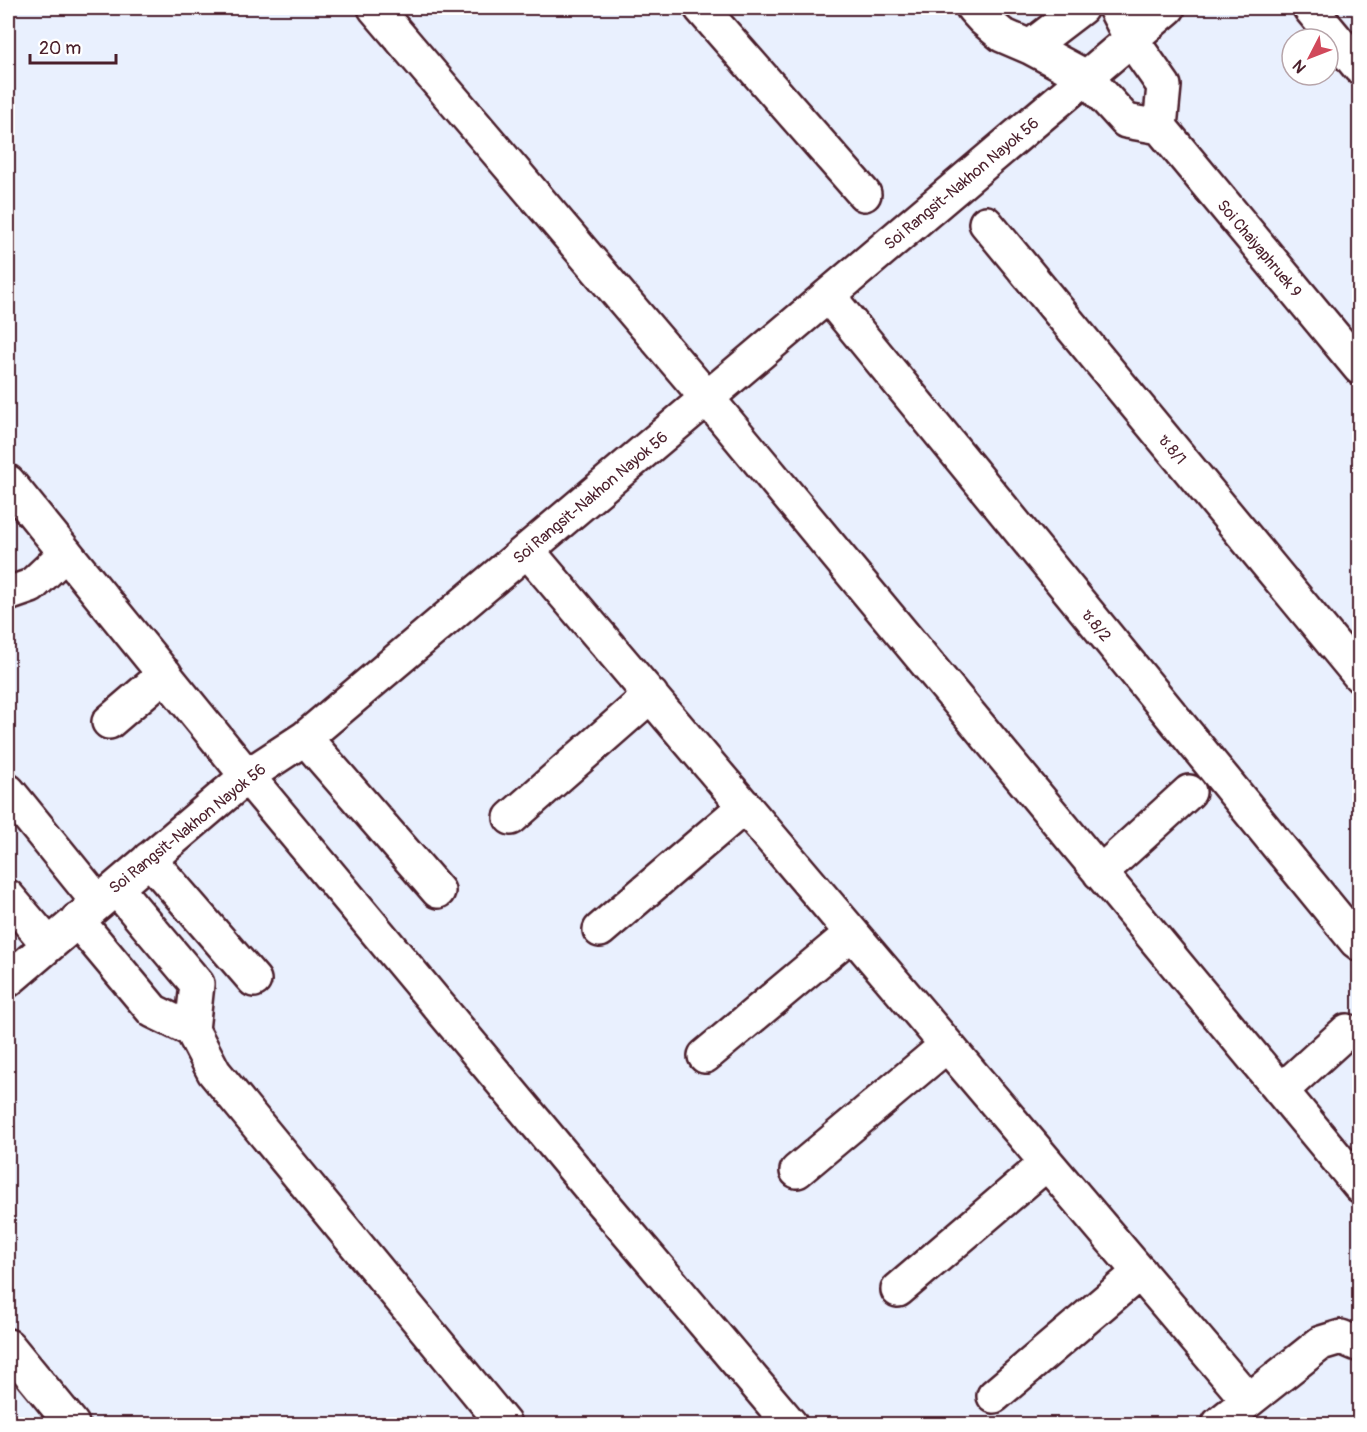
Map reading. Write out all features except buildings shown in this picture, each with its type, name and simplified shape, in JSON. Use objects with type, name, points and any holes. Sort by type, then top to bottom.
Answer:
[{"type":"street","points":[[375,8],[707,398],[1359,1185]]},
{"type":"street","points":[[701,8],[864,194]]},
{"type":"street","points":[[973,8],[983,20],[1002,35],[1086,77],[1126,121],[1160,127],[1164,86],[1131,39],[1115,8]]},
{"type":"street","points":[[1030,47],[1081,8]]},
{"type":"street","name":"Soi Rangsit-Nakhon Nayok 56","points":[[8,980],[247,776],[305,738],[1168,8]]},
{"type":"street","points":[[1310,8],[1359,68]]},
{"type":"street","name":"Soi Chaiyaphruek 9","points":[[1160,127],[1359,368]]},
{"type":"street","name":"ซ.8/1","points":[[986,223],[1359,676]]},
{"type":"street","name":"ซ.8/2","points":[[839,309],[1358,943]]},
{"type":"street","points":[[8,482],[247,776],[790,1425]]},
{"type":"street","points":[[527,550],[1248,1400]]},
{"type":"street","points":[[8,594],[31,586],[66,553]]},
{"type":"street","points":[[109,722],[165,674]]},
{"type":"street","points":[[511,818],[651,695]]},
{"type":"street","points":[[305,738],[438,891]]},
{"type":"street","points":[[8,791],[97,903],[153,1011],[192,1030]]},
{"type":"street","points":[[1100,873],[1189,792]]},
{"type":"street","points":[[600,930],[745,806]]},
{"type":"street","points":[[149,860],[254,980]]},
{"type":"street","points":[[8,897],[49,945]]},
{"type":"street","points":[[97,903],[197,984],[192,1030],[214,1072],[504,1425]]},
{"type":"street","points":[[705,1056],[852,933]]},
{"type":"street","points":[[1281,1091],[1347,1031]]},
{"type":"street","points":[[797,1171],[947,1045]]},
{"type":"street","points":[[898,1290],[1047,1163]]},
{"type":"street","points":[[994,1396],[1140,1272]]},
{"type":"street","points":[[1219,1425],[1321,1343],[1341,1337],[1359,1345]]},
{"type":"street","points":[[8,1346],[72,1425]]}]
